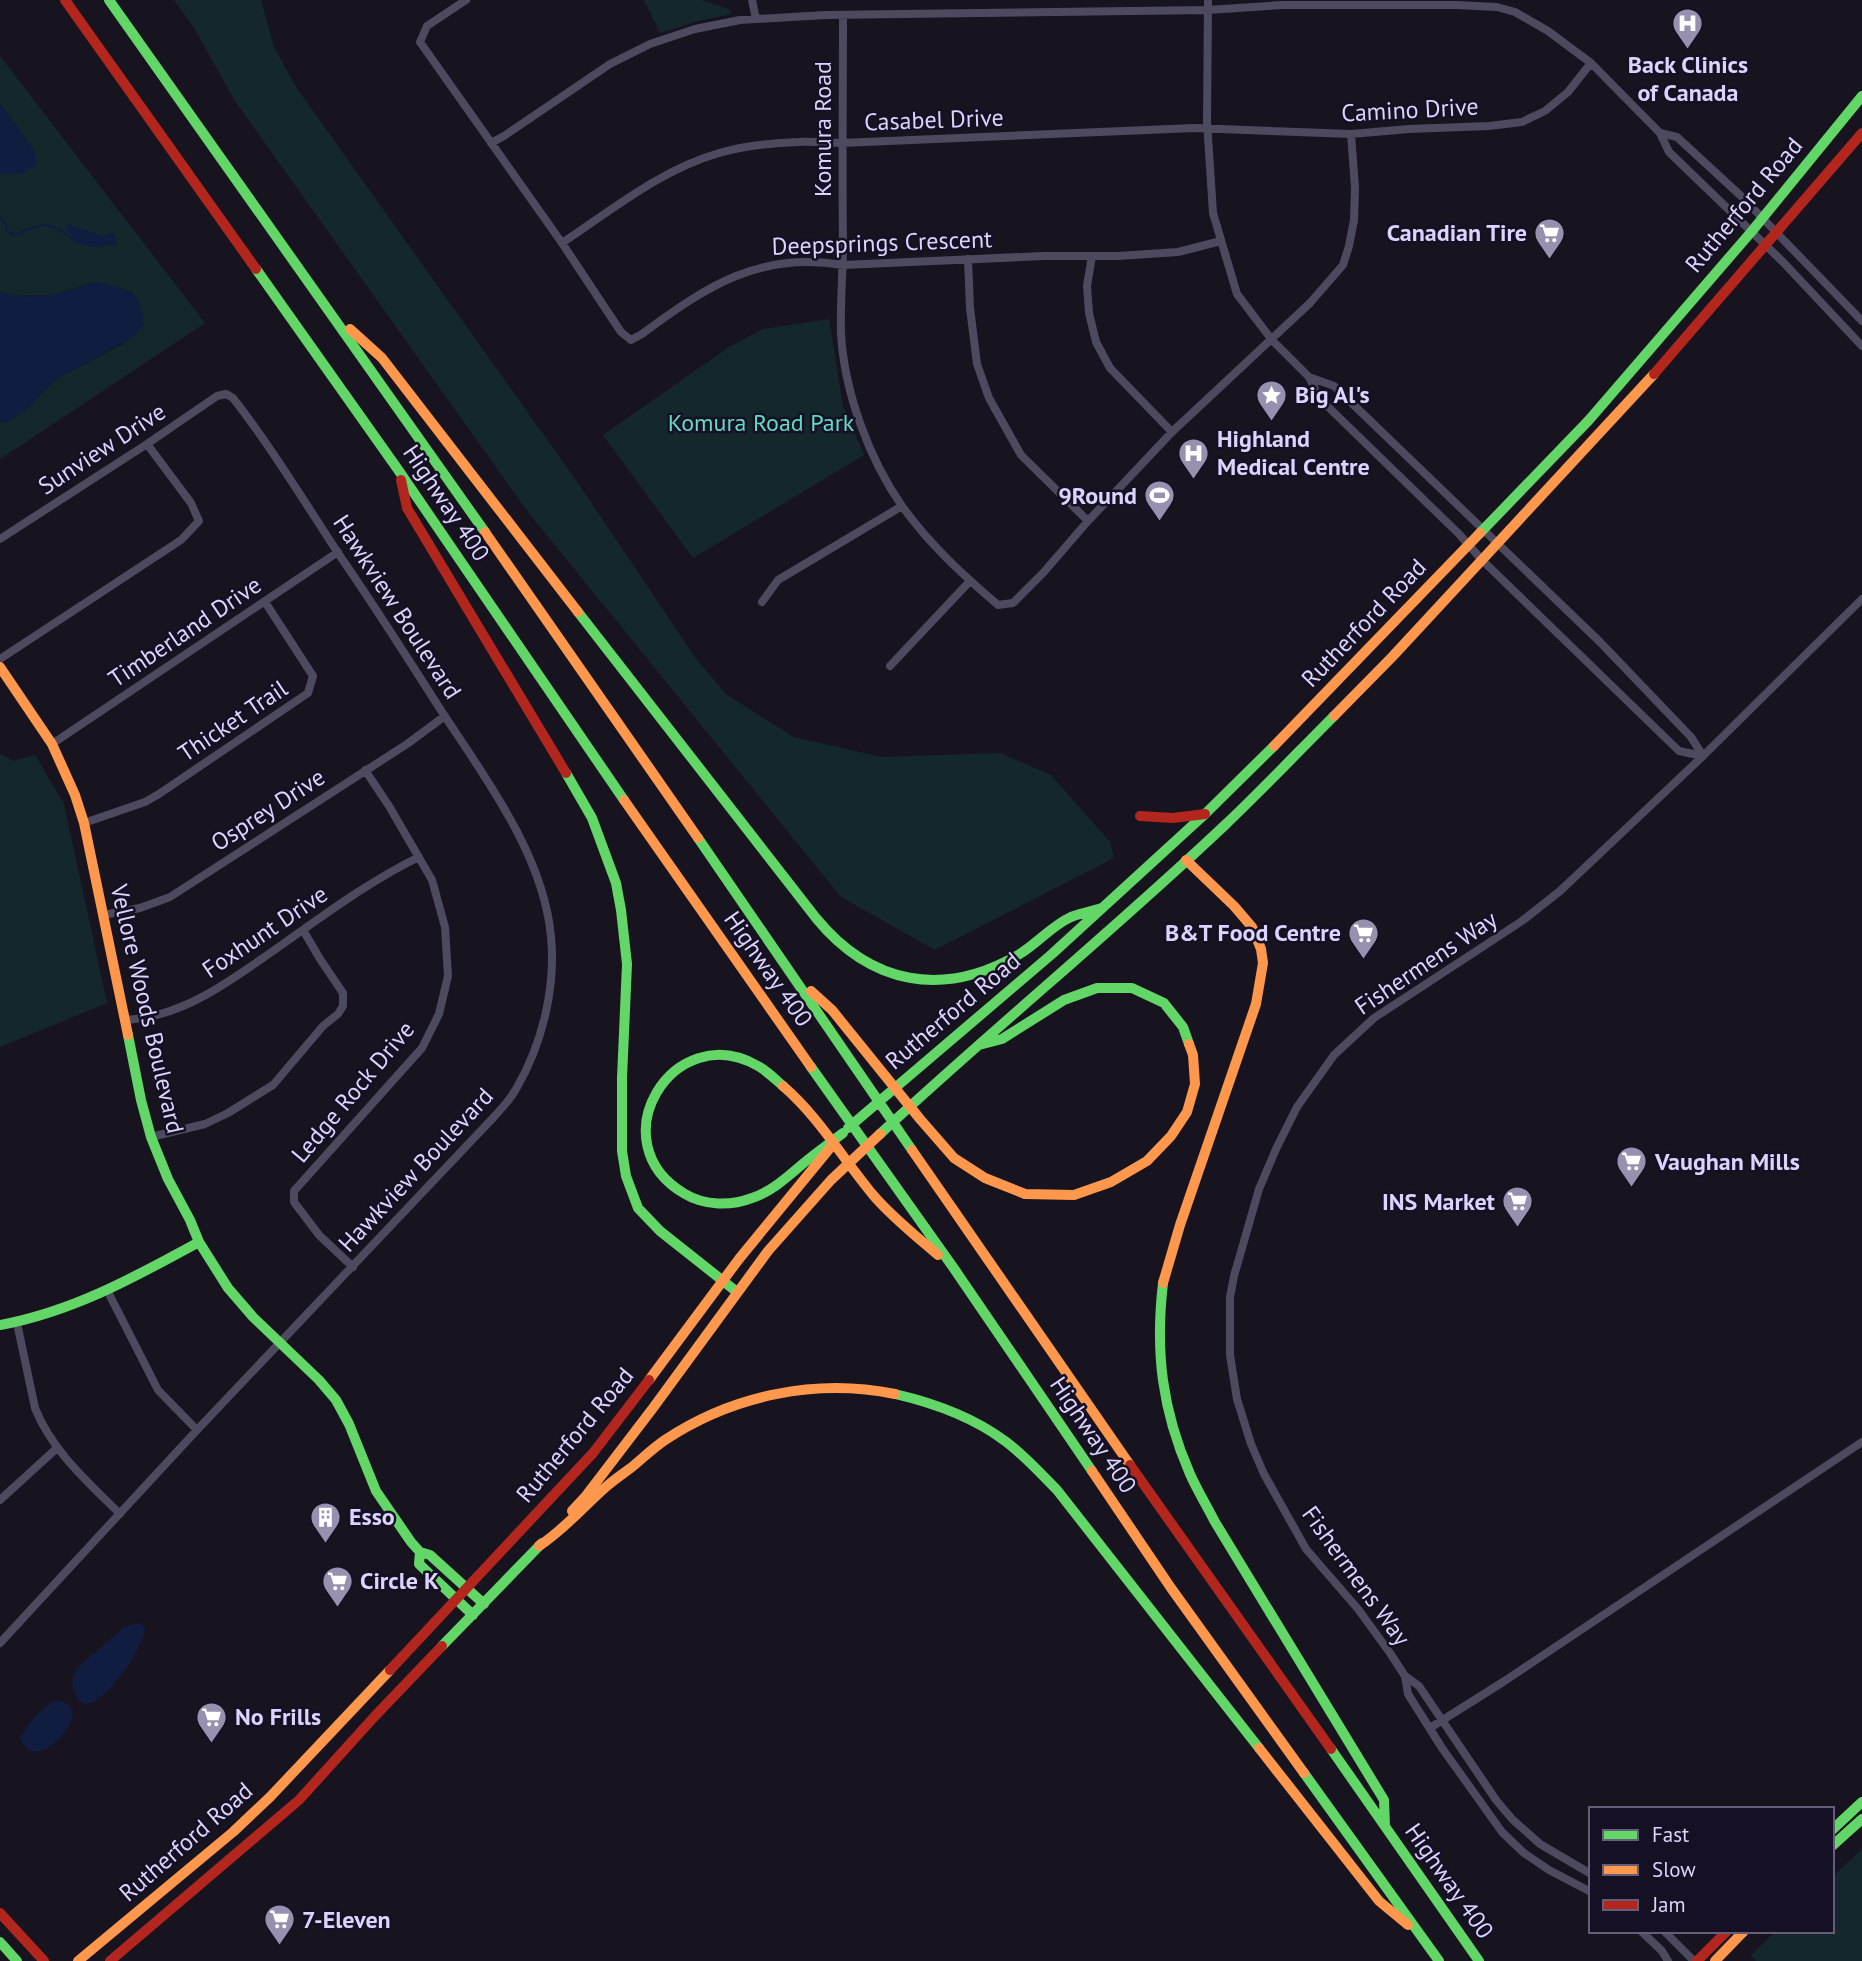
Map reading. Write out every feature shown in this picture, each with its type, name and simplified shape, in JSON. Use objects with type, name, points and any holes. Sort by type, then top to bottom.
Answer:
[{"type":"main road","name":"Highway 400","points":[[65,0],[399,471],[652,841],[955,1269],[1171,1588],[1439,1961]]},
{"type":"main road","name":"Highway 400","points":[[109,0],[330,311],[792,974],[1101,1425],[1479,1961]]},
{"type":"main road","name":"Rutherford Road","points":[[78,1961],[270,1797],[593,1453],[809,1166],[843,1133],[1031,972],[1205,814],[1589,420],[1752,231],[1862,96]]},
{"type":"main road","name":"Rutherford Road","points":[[110,1961],[299,1800],[375,1716],[585,1497],[768,1251],[831,1180],[934,1083],[1226,824],[1393,656],[1635,396],[1858,137],[1862,127]]},
{"type":"main road","points":[[330,311],[382,358],[790,886],[827,931],[849,952],[890,973],[918,980],[942,981],[971,975],[995,966],[1019,955],[1071,917],[1102,908]]},
{"type":"main road","points":[[399,471],[407,508],[592,818],[616,883],[627,964],[622,1151],[626,1176],[638,1208],[660,1231],[737,1292]]},
{"type":"main road","name":"Vellore Woods Boulevard","points":[[0,667],[52,744],[71,785],[84,823],[151,1137],[199,1242],[238,1301],[336,1400],[349,1424],[376,1491],[411,1542],[419,1552],[430,1555],[484,1604]]},
{"type":"main road","points":[[1140,816],[1173,818],[1205,814]]},
{"type":"main road","points":[[1166,850],[1186,860],[1234,906],[1252,927],[1261,949],[1263,963],[1256,1004],[1164,1278],[1159,1318],[1161,1374],[1171,1423],[1190,1475],[1216,1522],[1384,1800],[1385,1826]]},
{"type":"main road","points":[[792,974],[831,1010],[954,1158],[985,1178],[1025,1194],[1074,1195],[1111,1182],[1147,1161],[1171,1136],[1187,1112],[1195,1084],[1193,1055],[1183,1027],[1164,1003],[1132,988],[1097,988],[1064,1000],[1002,1039],[979,1045]]},
{"type":"main road","points":[[809,1166],[766,1192],[742,1202],[709,1204],[692,1199],[678,1191],[662,1175],[652,1157],[646,1139],[646,1114],[654,1093],[667,1077],[687,1063],[705,1056],[725,1055],[755,1064],[786,1087],[890,1213],[955,1269]]},
{"type":"main road","points":[[0,1325],[17,1323],[69,1307],[199,1242]]},
{"type":"main road","points":[[539,1546],[553,1538],[606,1487],[657,1445],[687,1427],[739,1404],[779,1392],[859,1388],[904,1395],[942,1408],[998,1436],[1057,1490],[1379,1901],[1423,1937]]},
{"type":"main road","name":"Vellore Woods Boulevard","points":[[419,1552],[419,1564],[473,1615]]},
{"type":"main road","points":[[1834,1828],[1862,1802]]},
{"type":"main road","points":[[1834,1844],[1862,1819]]},
{"type":"main road","points":[[0,1913],[44,1961]]},
{"type":"main road","points":[[1695,1961],[1725,1933]]},
{"type":"main road","points":[[1716,1961],[1742,1933]]},
{"type":"main road","points":[[0,1942],[17,1961]]},
{"type":"street","name":"Deepsprings Crescent","points":[[466,0],[427,26],[420,42],[562,243],[621,332],[631,340],[711,287],[733,276],[772,265],[819,262],[843,265],[1178,252],[1221,241]]},
{"type":"street","points":[[752,0],[756,19]]},
{"type":"street","points":[[1208,0],[1207,128],[1213,213],[1237,294],[1272,340],[1309,377],[1320,399],[1482,560],[1679,751],[1703,756]]},
{"type":"street","points":[[491,142],[504,136],[610,64],[650,44],[695,29],[740,20],[783,16],[1208,10],[1282,5],[1497,7],[1515,12],[1548,31],[1591,63],[1660,133],[1669,152],[1752,231],[1862,346]]},
{"type":"street","name":"Komura Road","points":[[843,15],[841,334],[848,382],[866,437],[902,506],[948,560],[998,605],[1013,603],[1172,432],[1310,303],[1343,265],[1354,220],[1355,188],[1351,134]]},
{"type":"street","name":"Camino Drive","points":[[1207,128],[1351,134],[1522,122],[1545,111],[1568,92],[1591,63]]},
{"type":"street","name":"Casabel Drive","points":[[562,243],[660,178],[720,153],[762,145],[800,141],[841,143],[1207,128]]},
{"type":"street","points":[[1660,133],[1677,137],[1763,217],[1862,321]]},
{"type":"street","points":[[1092,256],[1087,286],[1089,313],[1096,342],[1110,368],[1172,432]]},
{"type":"street","points":[[968,259],[976,364],[989,398],[1021,455],[1088,521]]},
{"type":"street","points":[[1309,377],[1334,386],[1600,642],[1691,737],[1703,756]]},
{"type":"street","name":"Sunview Drive","points":[[0,539],[217,396],[226,394]]},
{"type":"street","name":"Hawkview Boulevard","points":[[0,1643],[197,1430],[493,1118],[515,1091],[539,1039],[550,986],[551,937],[542,887],[534,865],[477,762],[240,407],[226,394]]},
{"type":"street","points":[[0,659],[181,540],[199,521],[191,503],[147,444]]},
{"type":"street","points":[[762,602],[778,580],[902,506]]},
{"type":"street","name":"Timberland Drive","points":[[52,744],[338,552]]},
{"type":"street","points":[[890,666],[970,581]]},
{"type":"street","name":"Fishermens Way","points":[[1589,1873],[1540,1844],[1496,1800],[1419,1686],[1405,1676],[1358,1608],[1306,1549],[1264,1474],[1237,1399],[1230,1355],[1230,1297],[1234,1276],[1259,1189],[1297,1107],[1334,1055],[1374,1018],[1519,923],[1560,891],[1703,756],[1862,599]]},
{"type":"street","name":"Thicket Trail","points":[[84,823],[145,803],[308,693],[313,676],[265,602]]},
{"type":"street","name":"Osprey Drive","points":[[103,915],[140,908],[170,897],[445,716]]},
{"type":"street","name":"Ledge Rock Drive","points":[[353,1267],[313,1228],[294,1202],[294,1191],[422,1048],[439,1014],[448,976],[445,927],[432,880],[389,806],[365,771]]},
{"type":"street","name":"Foxhunt Drive","points":[[125,1020],[138,1020],[198,1000],[232,980],[378,878],[419,857]]},
{"type":"street","points":[[151,1137],[205,1124],[272,1085],[323,1026],[338,1014],[343,1006],[343,993],[303,930]]},
{"type":"street","points":[[107,1290],[158,1390],[197,1430]]},
{"type":"street","points":[[17,1323],[39,1418],[57,1448],[120,1514]]},
{"type":"street","points":[[1430,1728],[1862,1442]]},
{"type":"street","points":[[0,1500],[57,1448]]},
{"type":"street","name":"Fishermens Way","points":[[1405,1676],[1408,1694],[1502,1832],[1524,1853],[1549,1870],[1589,1891]]},
{"type":"street","points":[[1643,1933],[1662,1951],[1668,1961]]},
{"type":"street","points":[[1666,1933],[1695,1961]]},
{"type":"green space","points":[[174,0],[261,0],[274,47],[296,87],[578,483],[696,659],[727,695],[794,737],[881,757],[1000,753],[1051,775],[1110,842],[1114,858],[935,950],[841,897],[528,512],[235,101],[194,28]]},
{"type":"green space","points":[[644,0],[702,0],[729,9],[732,14],[660,33]]},
{"type":"green space","points":[[0,56],[205,323],[0,459],[0,423],[5,423],[27,409],[55,380],[123,344],[132,292],[96,282],[52,295],[15,296],[0,292],[0,174],[22,174],[35,152],[0,103]]},
{"type":"green space","name":"Komura Road Park","points":[[829,319],[843,406],[864,455],[693,558],[603,435],[729,347],[763,329]]},
{"type":"green space","points":[[0,754],[14,761],[35,755],[64,804],[107,1003],[0,1047]]},
{"type":"green space","points":[[1862,1849],[1862,1961],[1756,1961],[1751,1955],[1774,1933],[1834,1933],[1834,1875]]},
{"type":"water","points":[[0,103],[35,152],[37,165],[22,174],[0,174]]},
{"type":"water","points":[[68,224],[103,236],[112,232],[117,239],[116,245],[95,246],[82,242],[66,229]]},
{"type":"water","points":[[96,282],[131,292],[139,303],[144,324],[134,337],[55,380],[27,409],[5,423],[0,423],[0,292],[37,296],[60,293]]},
{"type":"water","points":[[140,1623],[145,1629],[138,1649],[116,1682],[91,1703],[82,1703],[74,1692],[72,1682],[77,1668],[124,1627]]},
{"type":"water","points":[[55,1700],[66,1703],[73,1711],[71,1722],[64,1734],[39,1752],[26,1748],[20,1738],[27,1726]]},
{"type":"waterway","points":[[0,217],[5,222],[7,231],[15,235],[44,225],[53,227],[85,245],[97,246]]},
{"type":"traffic: fast","points":[[109,0],[485,532]]},
{"type":"traffic: fast","points":[[1480,533],[1589,420],[1752,231],[1862,96]]},
{"type":"traffic: fast","points":[[256,269],[399,471],[624,800]]},
{"type":"traffic: fast","points":[[578,612],[816,918],[837,941],[860,958],[909,978],[936,980],[963,977],[990,969],[1018,955],[1071,917],[1102,908]]},
{"type":"traffic: fast","points":[[880,1134],[1183,864],[1334,716]]},
{"type":"traffic: fast","points":[[848,1128],[1052,954],[1205,814],[1274,746]]},
{"type":"traffic: fast","points":[[566,773],[592,818],[616,883],[621,910],[627,964],[622,1078],[622,1151],[626,1176],[638,1208],[660,1231],[737,1292]]},
{"type":"traffic: fast","points":[[698,838],[912,1150]]},
{"type":"traffic: fast","points":[[979,1045],[1002,1039],[1064,1000],[1097,988],[1132,988],[1164,1003],[1183,1027],[1189,1044]]},
{"type":"traffic: fast","points":[[128,1035],[151,1137],[199,1242],[228,1288],[253,1317],[319,1380],[336,1400],[349,1424],[376,1491],[411,1542],[420,1552],[430,1555],[484,1604]]},
{"type":"traffic: fast","points":[[783,1086],[758,1066],[727,1055],[698,1058],[674,1072],[657,1092],[647,1118],[647,1146],[659,1172],[685,1194],[701,1201],[718,1204],[744,1201],[774,1187],[843,1133]]},
{"type":"traffic: fast","points":[[811,1067],[955,1270],[1092,1471]]},
{"type":"traffic: fast","points":[[0,1325],[52,1311],[103,1292],[199,1242]]},
{"type":"traffic: fast","points":[[1163,1283],[1160,1333],[1163,1380],[1180,1450],[1215,1522],[1384,1800],[1385,1826]]},
{"type":"traffic: fast","points":[[895,1394],[939,1406],[980,1425],[1005,1441],[1032,1464],[1057,1490],[1259,1748]]},
{"type":"traffic: fast","points":[[442,1646],[542,1543]]},
{"type":"traffic: fast","points":[[420,1552],[419,1564],[473,1615]]},
{"type":"traffic: fast","points":[[1331,1749],[1479,1961]]},
{"type":"traffic: fast","points":[[1304,1773],[1439,1961]]},
{"type":"traffic: fast","points":[[1834,1828],[1862,1802]]},
{"type":"traffic: fast","points":[[1834,1844],[1862,1819]]},
{"type":"traffic: fast","points":[[0,1942],[17,1961]]},
{"type":"traffic: slow","points":[[350,329],[382,358],[578,612]]},
{"type":"traffic: slow","points":[[1334,716],[1654,374]]},
{"type":"traffic: slow","points":[[485,532],[698,838]]},
{"type":"traffic: slow","points":[[1274,746],[1480,533]]},
{"type":"traffic: slow","points":[[0,667],[52,744],[75,795],[84,823],[128,1035]]},
{"type":"traffic: slow","points":[[624,800],[811,1067]]},
{"type":"traffic: slow","points":[[1163,1283],[1180,1225],[1256,1004],[1263,963],[1261,949],[1252,927],[1186,860]]},
{"type":"traffic: slow","points":[[811,991],[832,1010],[954,1158],[985,1178],[1025,1194],[1074,1195],[1111,1182],[1147,1161],[1171,1136],[1187,1112],[1195,1084],[1193,1055],[1189,1044]]},
{"type":"traffic: slow","points":[[783,1086],[819,1125],[881,1204],[938,1255]]},
{"type":"traffic: slow","points":[[572,1511],[653,1408],[768,1251],[831,1180],[880,1134]]},
{"type":"traffic: slow","points":[[649,1380],[739,1259],[830,1148]]},
{"type":"traffic: slow","points":[[912,1150],[1130,1465]]},
{"type":"traffic: slow","points":[[539,1546],[566,1525],[610,1483],[661,1443],[691,1424],[719,1412],[747,1401],[805,1390],[835,1388],[895,1394]]},
{"type":"traffic: slow","points":[[1092,1471],[1171,1588],[1304,1773]]},
{"type":"traffic: slow","points":[[78,1961],[233,1832],[270,1797],[390,1670]]},
{"type":"traffic: slow","points":[[1259,1748],[1379,1901],[1408,1925]]},
{"type":"traffic: slow","points":[[1715,1961],[1742,1933]]},
{"type":"traffic: jam","points":[[65,0],[256,269]]},
{"type":"traffic: jam","points":[[1654,374],[1862,133]]},
{"type":"traffic: jam","points":[[401,480],[407,508],[566,773]]},
{"type":"traffic: jam","points":[[1140,816],[1173,818],[1205,814]]},
{"type":"traffic: jam","points":[[390,1670],[593,1453],[649,1380]]},
{"type":"traffic: jam","points":[[1130,1465],[1331,1749]]},
{"type":"traffic: jam","points":[[110,1961],[299,1800],[442,1646]]},
{"type":"traffic: jam","points":[[0,1913],[44,1961]]},
{"type":"traffic: jam","points":[[1697,1961],[1725,1933]]},
{"type":"place","name":"Back Clinics of Canada","points":[[1688,50]]},
{"type":"place","name":"Canadian Tire","points":[[1550,260]]},
{"type":"place","name":"Big Al's","points":[[1272,422]]},
{"type":"place","name":"Highland Medical Centre","points":[[1194,480]]},
{"type":"place","name":"9Round","points":[[1160,523]]},
{"type":"place","name":"B&T Food Centre","points":[[1364,960]]},
{"type":"place","name":"Vaughan Mills","points":[[1632,1189]]},
{"type":"place","name":"INS Market","points":[[1518,1229]]},
{"type":"place","name":"Esso","points":[[326,1544]]},
{"type":"place","name":"Circle K","points":[[337,1608]]},
{"type":"place","name":"No Frills","points":[[212,1744]]},
{"type":"place","name":"7-Eleven","points":[[279,1947]]}]
